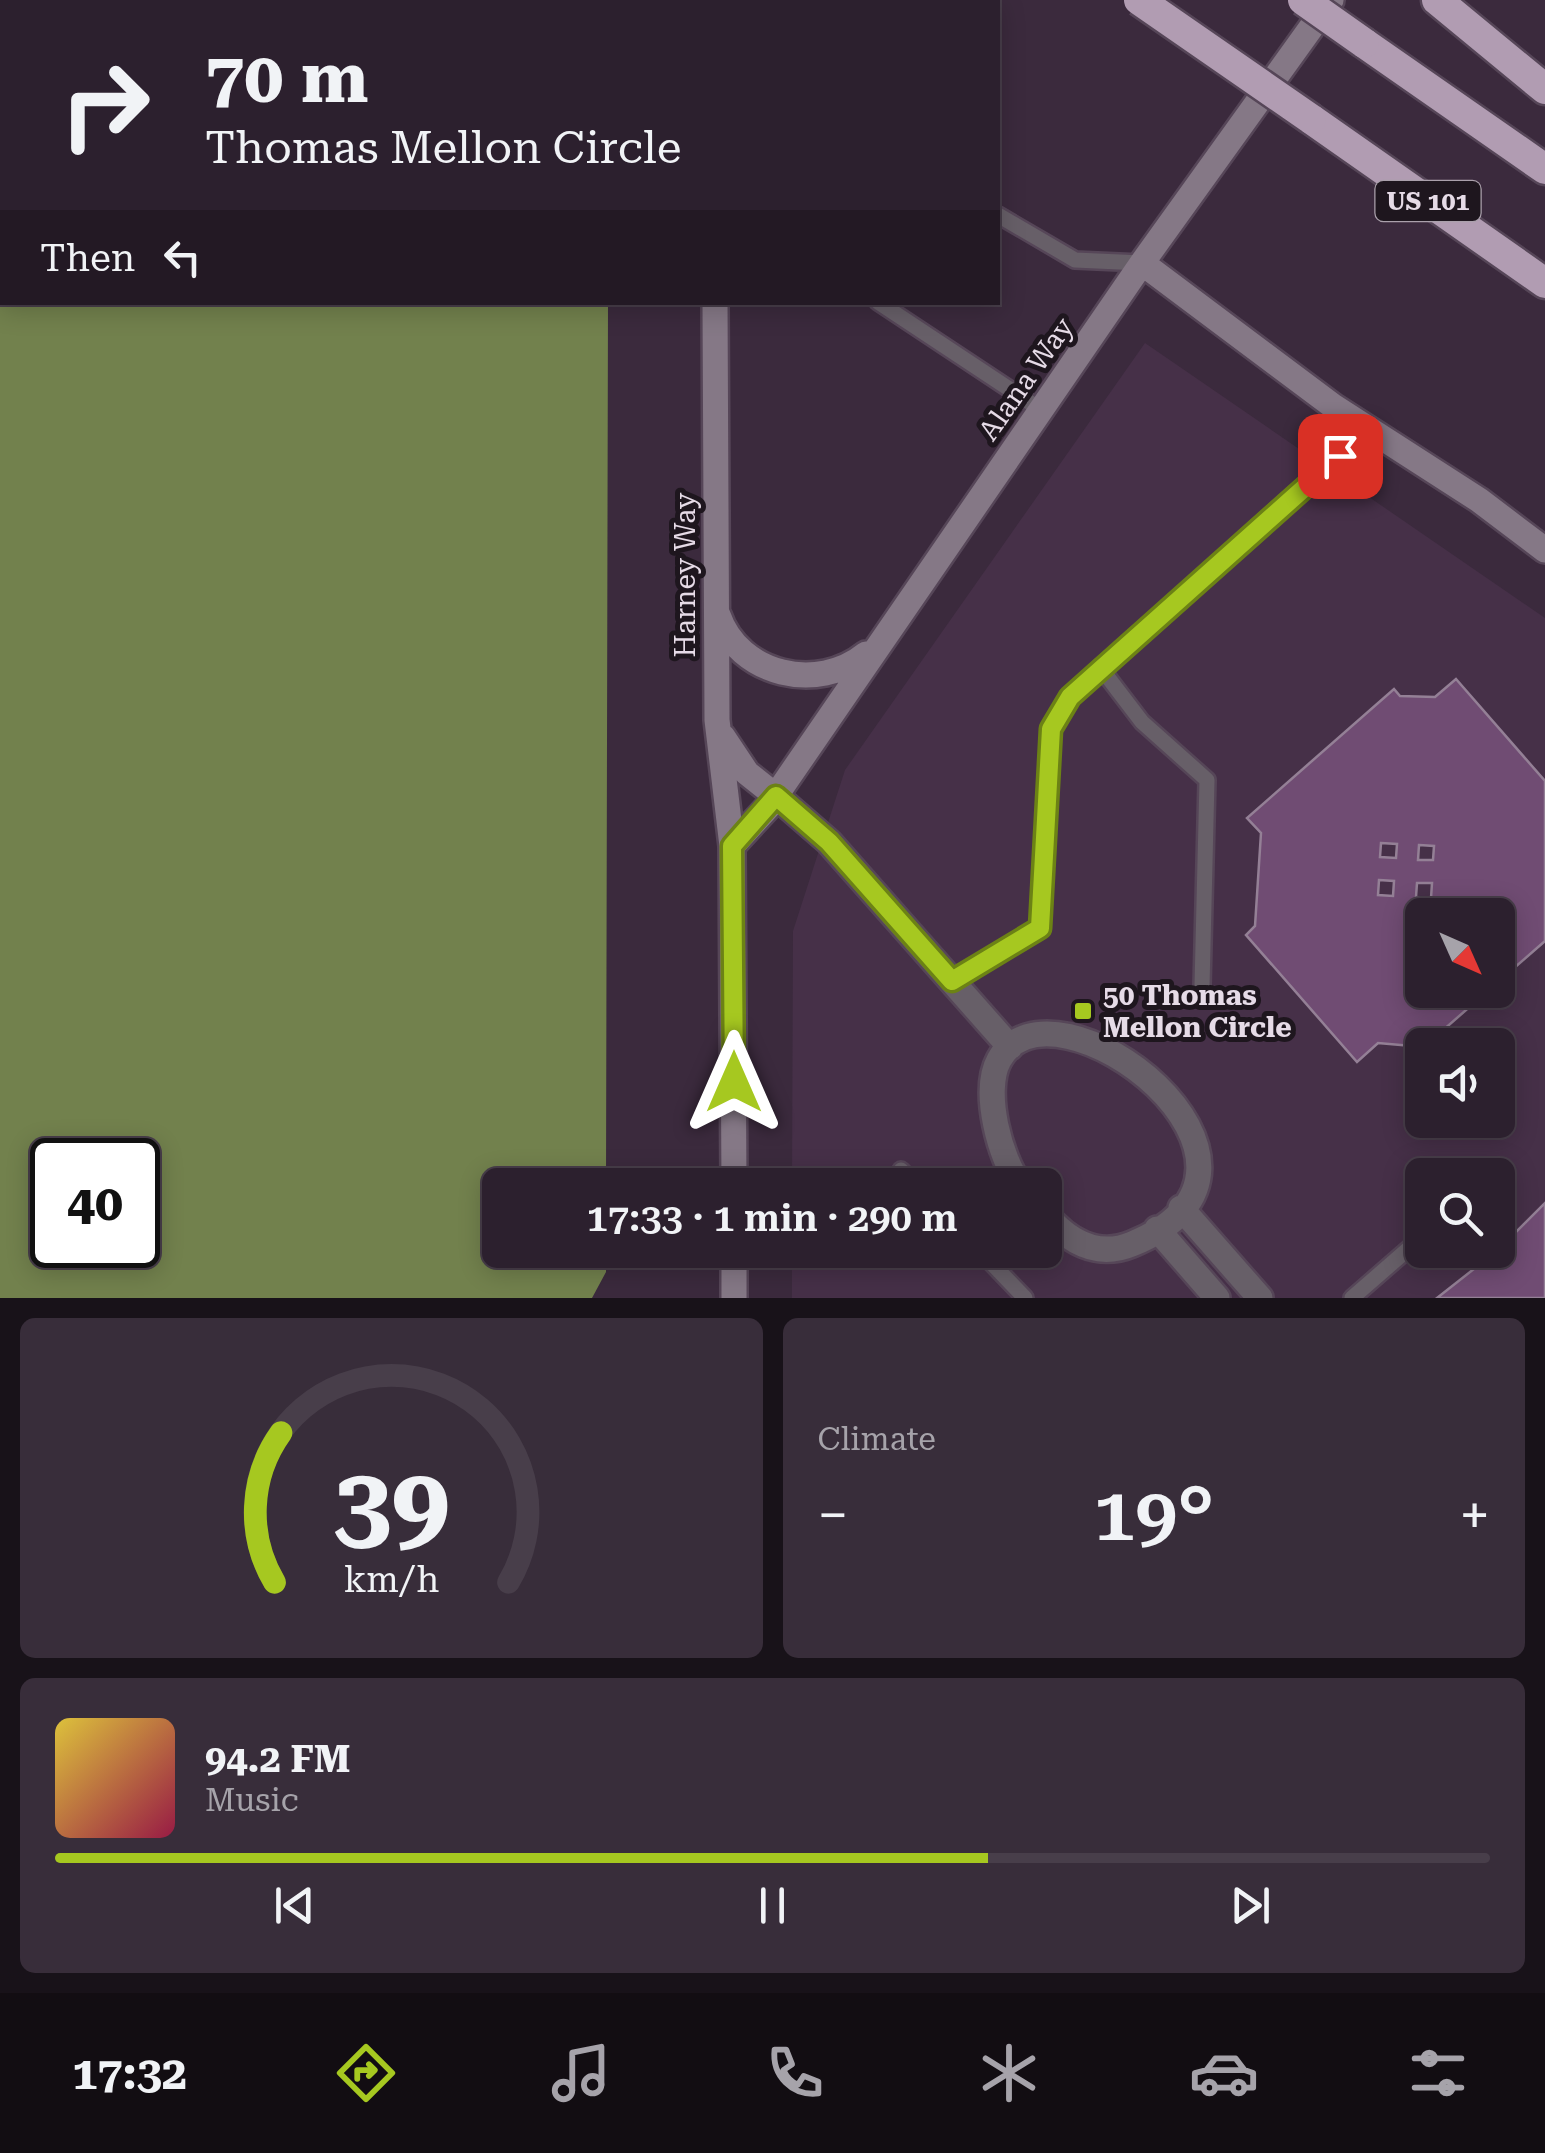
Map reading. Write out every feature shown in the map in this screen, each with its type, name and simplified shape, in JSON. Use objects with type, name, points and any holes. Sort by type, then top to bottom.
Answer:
[{"type":"highway","name":"US 101","points":[[1140,0],[1545,283]]},
{"type":"highway","points":[[1303,0],[1545,168]]},
{"type":"highway","points":[[1437,0],[1545,89]]},
{"type":"street","name":"Alana Way","points":[[776,796],[1040,410],[1331,0]]},
{"type":"street","points":[[1142,264],[1366,428],[1479,500],[1545,550]]},
{"type":"street","name":"Harney Way","points":[[715,305],[717,720],[732,846],[734,1168]]},
{"type":"street","points":[[715,604],[732,642],[752,661],[790,674],[823,676],[840,670],[862,658],[884,636]]},
{"type":"street","points":[[717,720],[746,773],[829,842],[1010,1047]]},
{"type":"street","points":[[732,846],[776,796]]},
{"type":"street","points":[[1012,1168],[1004,1153],[994,1095],[999,1061],[1010,1047],[1046,1033],[1134,1063],[1195,1135],[1198,1172],[1181,1208],[1157,1229],[1132,1244],[1096,1249],[1076,1242],[1062,1229]]},
{"type":"street","points":[[1181,1208],[1260,1298]]},
{"type":"street","points":[[1157,1229],[1217,1298]]},
{"type":"street","points":[[734,1268],[734,1298]]},
{"type":"lane","points":[[1000,216],[1074,260],[1142,264]]},
{"type":"lane","points":[[882,305],[1040,410]]},
{"type":"lane","points":[[952,981],[1040,928],[1051,729],[1070,697],[1366,428]]},
{"type":"lane","points":[[1100,667],[1142,722],[1207,780],[1202,986]]},
{"type":"lane","points":[[1352,1298],[1405,1252]]},
{"type":"lane","points":[[997,1268],[1026,1298]]},
{"type":"shaded area","points":[[0,305],[608,305],[606,1168],[482,1168],[482,1268],[606,1268],[592,1298],[0,1298]]},
{"type":"shaded area","points":[[1145,343],[1545,618],[1545,1298],[792,1298],[792,1268],[1062,1268],[1062,1168],[792,1168],[793,931],[845,770]]},
{"type":"building","points":[[1456,679],[1545,781],[1545,941],[1515,967],[1515,898],[1431,898],[1405,898],[1405,1008],[1468,1008],[1445,1028],[1405,1028],[1405,1045],[1378,1043],[1357,1062],[1246,935],[1255,926],[1261,833],[1247,818],[1394,689],[1400,696],[1435,697]],"holes":[[[1381,843],[1397,844],[1396,858],[1380,857]],[[1419,845],[1434,846],[1433,860],[1418,860]],[[1379,880],[1394,881],[1393,896],[1378,895]],[[1417,883],[1432,883],[1431,898],[1416,897]]]},
{"type":"building","points":[[1545,1203],[1545,1298],[1437,1298],[1475,1268],[1515,1268],[1515,1233]]},
{"type":"place","name":"50 Thomas Mellon Circle","points":[[1083,1011]]},
{"type":"route","points":[[734,1082],[732,846],[776,796],[829,842],[952,981],[1040,928],[1051,729],[1070,697],[1340,456]]}]
